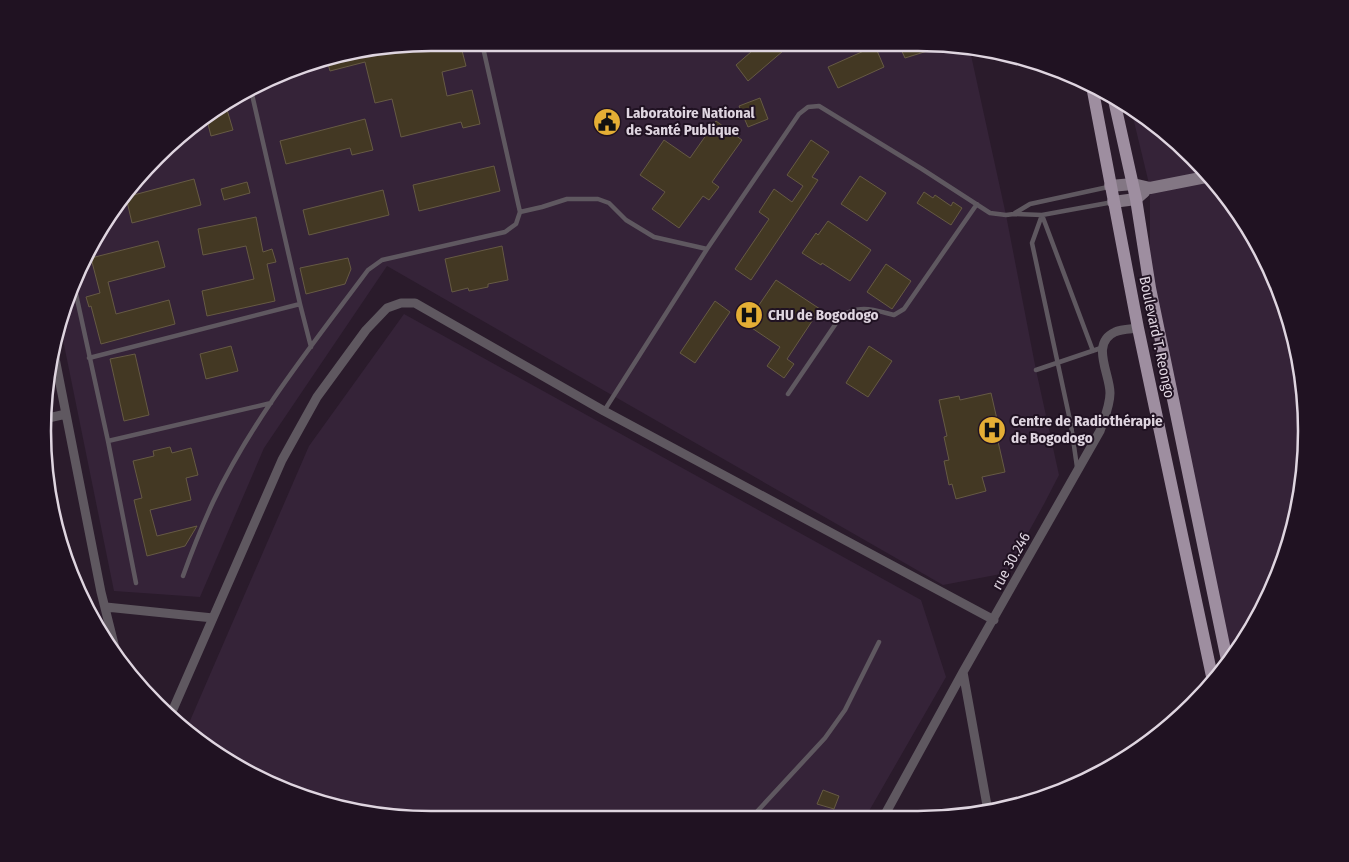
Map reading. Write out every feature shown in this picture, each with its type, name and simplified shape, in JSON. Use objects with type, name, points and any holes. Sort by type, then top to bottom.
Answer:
[{"type":"main road","name":"Boulevard T. Reongo","points":[[1093,94],[1138,328],[1211,672]]},
{"type":"main road","name":"Boulevard T. Reongo","points":[[1116,107],[1136,199],[1150,288],[1226,653]]},
{"type":"street","points":[[1110,186],[1133,184],[1150,188],[1201,178]]},
{"type":"street","points":[[1113,202],[1136,199],[1150,188]]},
{"type":"street","points":[[173,710],[282,460],[317,397],[366,330],[388,308],[401,303],[415,303],[604,411],[994,620]]},
{"type":"street","points":[[1097,350],[1106,338],[1115,332],[1138,328]]},
{"type":"street","name":"rue 30.246","points":[[886,811],[1100,431],[1110,393],[1097,350]]},
{"type":"street","points":[[56,369],[101,592],[113,639]]},
{"type":"street","points":[[52,417],[66,414]]},
{"type":"street","points":[[106,607],[213,618]]},
{"type":"street","points":[[963,672],[987,804]]},
{"type":"lane","points":[[183,576],[214,501],[271,403],[368,270],[382,260],[505,232],[516,224],[520,212],[484,51]]},
{"type":"lane","points":[[252,96],[311,347]]},
{"type":"lane","points":[[604,411],[707,249],[799,114],[808,107],[819,106],[990,213],[1042,216],[1113,202]]},
{"type":"lane","points":[[1014,214],[1030,204],[1110,186]]},
{"type":"lane","points":[[520,212],[567,199],[598,199],[609,204],[626,220],[654,237],[707,249]]},
{"type":"lane","points":[[788,394],[841,316],[851,310],[866,308],[894,315],[904,310],[977,204]]},
{"type":"lane","points":[[1036,370],[1097,350],[1042,216]]},
{"type":"lane","points":[[1042,216],[1032,243],[1056,363],[1071,424],[1078,471]]},
{"type":"lane","points":[[76,296],[108,441],[136,583]]},
{"type":"lane","points":[[89,358],[300,304]]},
{"type":"lane","points":[[108,441],[271,403]]},
{"type":"lane","points":[[758,811],[825,738],[845,710],[879,642]]},
{"type":"shaded area","name":"CHU de Bogodogo","points":[[431,51],[918,51],[971,55],[1059,475],[1006,573],[943,585],[387,266],[264,448],[200,597],[114,591],[63,339],[64,333],[71,309],[90,263],[115,220],[162,162],[220,115],[263,90],[309,71],[381,54]]},
{"type":"shaded area","points":[[1133,118],[1187,162],[1219,200],[1247,241],[1259,263],[1278,309],[1295,381],[1298,431],[1297,456],[1295,481],[1285,529],[1278,553],[1259,599],[1225,654],[1150,288],[1150,188]]},
{"type":"shaded area","points":[[404,314],[921,600],[946,677],[869,811],[431,811],[381,808],[309,791],[263,772],[241,760],[189,723],[309,446]]},
{"type":"building","points":[[462,51],[466,66],[442,72],[447,96],[472,90],[480,124],[463,128],[461,122],[401,137],[392,99],[375,103],[365,62],[330,71],[328,65],[381,54]]},
{"type":"building","points":[[752,51],[783,51],[748,81],[736,65]]},
{"type":"building","points":[[864,51],[877,51],[884,67],[838,88],[828,67]]},
{"type":"building","points":[[902,51],[926,51],[905,58]]},
{"type":"building","points":[[760,98],[768,119],[748,127],[739,106]]},
{"type":"building","points":[[227,111],[233,130],[211,136],[208,124]]},
{"type":"building","points":[[365,119],[373,150],[352,155],[350,148],[286,164],[280,141]]},
{"type":"building","points":[[716,121],[742,140],[712,182],[719,187],[709,200],[703,196],[679,228],[652,209],[665,192],[640,175],[664,140],[690,158]]},
{"type":"building","points":[[811,140],[829,152],[812,177],[818,180],[751,280],[735,269],[769,219],[759,212],[774,189],[792,202],[803,186],[787,175]]},
{"type":"building","points":[[494,166],[500,191],[419,211],[413,185]]},
{"type":"building","points":[[860,176],[886,193],[867,221],[841,204]]},
{"type":"building","points":[[194,179],[201,205],[132,223],[127,203],[134,195]]},
{"type":"building","points":[[247,182],[250,193],[224,200],[221,189]]},
{"type":"building","points":[[383,190],[389,215],[309,235],[303,210]]},
{"type":"building","points":[[924,192],[933,198],[935,195],[951,206],[953,202],[962,208],[951,225],[917,203]]},
{"type":"building","points":[[256,217],[263,252],[272,249],[276,262],[267,264],[275,301],[207,316],[202,291],[254,279],[246,246],[203,255],[198,229]]},
{"type":"building","points":[[828,221],[871,250],[850,281],[802,253],[816,233],[818,235]]},
{"type":"building","points":[[158,241],[165,267],[108,282],[116,314],[169,300],[175,324],[101,344],[91,306],[89,307],[86,297],[100,293],[92,260],[93,257]]},
{"type":"building","points":[[502,246],[508,280],[488,284],[488,287],[469,291],[468,288],[452,292],[445,259]]},
{"type":"building","points":[[348,258],[351,269],[345,284],[306,294],[300,268]]},
{"type":"building","points":[[886,264],[911,281],[892,309],[867,292]]},
{"type":"building","points":[[776,280],[820,309],[787,359],[794,364],[784,378],[767,366],[780,347],[746,324]]},
{"type":"building","points":[[715,301],[730,312],[695,363],[680,353]]},
{"type":"building","points":[[231,346],[238,371],[206,379],[200,354]]},
{"type":"building","points":[[869,346],[892,361],[868,397],[846,383]]},
{"type":"building","points":[[135,354],[149,415],[124,421],[110,359]]},
{"type":"building","points":[[991,393],[1001,437],[997,437],[1005,472],[982,477],[986,491],[956,499],[952,484],[949,485],[944,461],[949,460],[944,437],[947,436],[939,400],[959,396],[960,400]]},
{"type":"building","points":[[170,447],[172,453],[191,448],[198,475],[186,478],[191,500],[150,510],[157,536],[197,526],[185,546],[147,556],[134,500],[142,498],[133,461],[154,456],[153,451]]},
{"type":"building","points":[[823,790],[839,796],[834,809],[817,804]]},
{"type":"place","name":"Laboratoire National de Santé Publique","points":[[607,122]]},
{"type":"place","name":"CHU de Bogodogo","points":[[749,315]]},
{"type":"place","name":"Centre de Radiothérapie de Bogodogo","points":[[992,430]]}]
